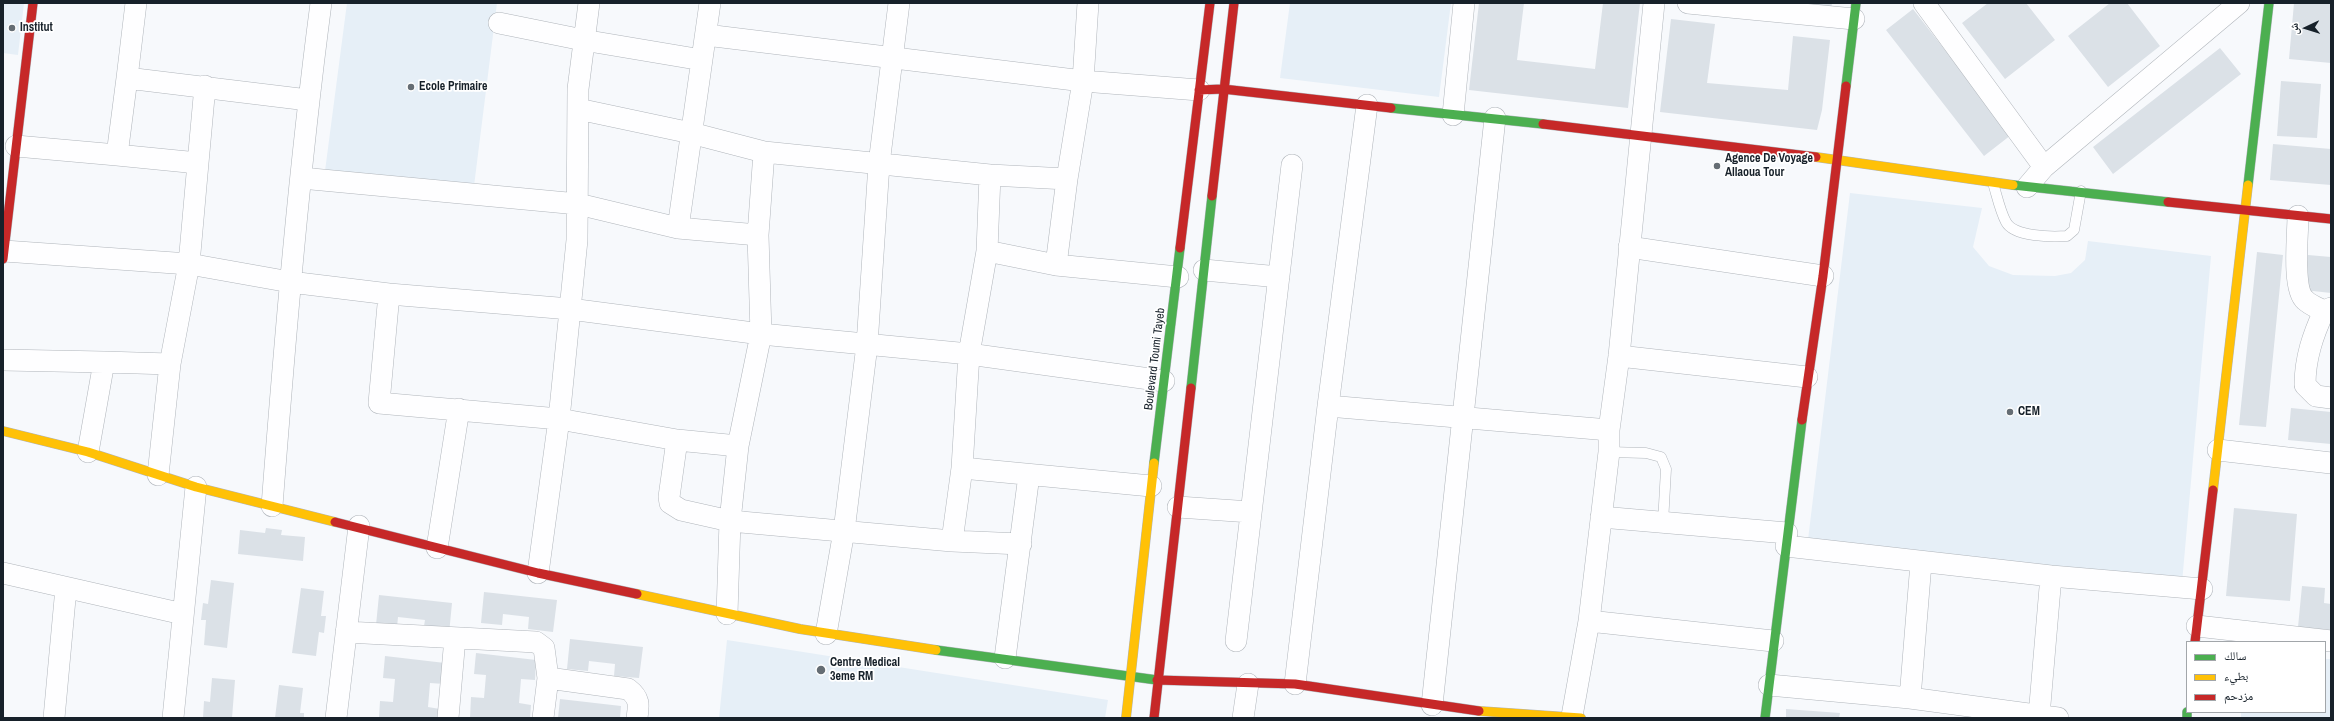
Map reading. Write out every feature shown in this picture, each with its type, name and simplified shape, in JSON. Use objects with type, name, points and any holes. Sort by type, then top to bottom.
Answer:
[{"type":"street","points":[[33,3],[4,255],[189,264],[290,282],[389,294],[570,309],[761,334],[969,354],[1164,381]]},
{"type":"street","points":[[117,155],[136,3]]},
{"type":"street","points":[[272,506],[290,282],[308,100],[321,3]]},
{"type":"street","points":[[538,572],[559,419],[577,240],[578,109],[583,40],[589,3]]},
{"type":"street","points":[[678,228],[710,3]]},
{"type":"street","points":[[826,634],[844,531],[867,345],[879,164],[900,3]]},
{"type":"street","points":[[1056,265],[1067,179],[1083,81],[1088,3]]},
{"type":"street","name":"Boulevard Toumi Tayeb","points":[[1126,718],[1151,486],[1178,277],[1210,3]]},
{"type":"street","points":[[1154,718],[1160,680],[1223,89],[1234,3]]},
{"type":"street","points":[[1453,115],[1464,3]]},
{"type":"street","points":[[3,431],[88,452],[196,487],[359,526],[437,548],[727,614],[826,634],[889,644],[1005,658],[1160,680],[1248,684],[1296,684],[1432,705],[1461,714],[1576,717],[1609,452],[1609,430],[1619,356],[1654,3]]},
{"type":"street","points":[[1688,3],[1855,11],[1823,276],[1807,377],[1773,641],[1770,685],[1765,718]]},
{"type":"street","points":[[1924,3],[2044,167]]},
{"type":"street","points":[[2027,187],[2044,167],[2239,3]]},
{"type":"street","points":[[2269,3],[2196,634],[2331,640]]},
{"type":"street","points":[[499,23],[583,40],[702,60]]},
{"type":"street","points":[[706,35],[892,56],[1083,81],[1199,90],[1223,89],[1453,115],[1495,118],[1836,159],[1993,184],[2081,191],[2331,219]]},
{"type":"street","points":[[127,78],[205,86],[308,100]]},
{"type":"street","points":[[158,475],[170,364],[189,264],[205,86]]},
{"type":"street","points":[[1296,684],[1328,406],[1366,105]]},
{"type":"street","points":[[578,109],[691,133],[764,152],[990,175],[1067,179]]},
{"type":"street","points":[[1432,705],[1495,118]]},
{"type":"street","points":[[16,146],[198,163]]},
{"type":"street","points":[[727,614],[730,521],[738,446],[761,334],[758,235],[764,152]]},
{"type":"street","points":[[1236,641],[1292,165]]},
{"type":"street","points":[[952,541],[962,468],[969,354],[987,251],[990,175]]},
{"type":"street","points":[[301,178],[578,204],[678,228],[758,235]]},
{"type":"street","points":[[2298,216],[2298,273],[2300,293],[2304,300],[2327,310],[2314,331],[2305,364],[2305,385],[2316,396],[2331,398]]},
{"type":"street","points":[[1629,247],[1823,276]]},
{"type":"street","points":[[987,251],[1056,265],[1178,277]]},
{"type":"street","points":[[1204,270],[1279,277]]},
{"type":"street","points":[[389,294],[379,403],[559,419],[677,440],[738,446]]},
{"type":"street","points":[[1619,356],[1807,377]]},
{"type":"street","points":[[3,360],[170,364]]},
{"type":"street","points":[[88,452],[104,362]]},
{"type":"street","points":[[1328,406],[1609,430]]},
{"type":"street","points":[[437,548],[458,409]]},
{"type":"street","points":[[677,440],[669,496],[670,503],[681,510],[730,521],[952,541],[1021,544]]},
{"type":"street","points":[[2218,450],[2331,463]]},
{"type":"street","points":[[962,468],[1151,486]]},
{"type":"street","points":[[1005,658],[1029,475]]},
{"type":"street","points":[[172,718],[196,487]]},
{"type":"street","points":[[1178,506],[1251,512]]},
{"type":"street","points":[[1601,517],[1663,523],[1786,540],[1921,563],[2051,576],[2202,588]]},
{"type":"street","points":[[336,718],[359,526]]},
{"type":"street","points":[[1910,698],[1921,563]]},
{"type":"street","points":[[3,573],[183,614]]},
{"type":"street","points":[[1770,685],[1910,698],[1932,710],[2048,717],[2051,576]]},
{"type":"street","points":[[54,718],[66,588]]},
{"type":"street","points":[[1589,621],[1773,641]]},
{"type":"street","points":[[346,632],[536,642],[544,648],[548,678],[543,718]]},
{"type":"street","points":[[448,718],[455,638]]},
{"type":"street","points":[[548,678],[628,689],[636,695],[639,703],[637,718]]},
{"type":"street","points":[[1243,718],[1248,684]]},
{"type":"lane","points":[[1993,184],[2006,223],[2014,231],[2052,237],[2067,236],[2074,230],[2081,191]]},
{"type":"lane","points":[[1609,452],[1646,453],[1661,457],[1666,469],[1663,523]]},
{"type":"shaded area","name":"Institut","points":[[3,3],[24,3],[18,55],[3,53]]},
{"type":"shaded area","name":"Ecole Primaire","points":[[347,3],[497,3],[474,186],[325,171]]},
{"type":"shaded area","points":[[1290,3],[1451,3],[1439,97],[1280,78]]},
{"type":"shaded area","name":"CEM","points":[[1850,193],[1982,208],[1973,247],[1989,266],[2013,275],[2055,276],[2071,273],[2085,260],[2088,241],[2211,256],[2182,583],[1807,548]]},
{"type":"shaded area","name":"Centre Medical 3eme RM","points":[[727,640],[1108,700],[1105,718],[719,718]]},
{"type":"shaded area","points":[[2326,659],[2331,659],[2331,718],[2241,718],[2241,713],[2326,713]]},
{"type":"building","points":[[1479,3],[1524,3],[1517,60],[1595,69],[1603,3],[1640,3],[1628,108],[1469,90]]},
{"type":"building","points":[[1756,3],[1832,3],[1831,11]]},
{"type":"building","points":[[1988,3],[2026,3],[2055,40],[2005,79],[1962,23]]},
{"type":"building","points":[[2110,3],[2127,3],[2160,46],[2108,87],[2068,36]]},
{"type":"building","points":[[2294,3],[2331,3],[2331,63],[2289,59]]},
{"type":"building","points":[[1913,9],[2011,135],[1984,156],[1886,30]]},
{"type":"building","points":[[1671,19],[1715,24],[1707,83],[1788,90],[1793,36],[1830,40],[1822,110],[1817,130],[1660,112]]},
{"type":"building","points":[[2220,48],[2241,74],[2113,174],[2093,147]]},
{"type":"building","points":[[2281,81],[2321,84],[2317,138],[2277,136]]},
{"type":"building","points":[[2273,144],[2331,149],[2331,185],[2270,180]]},
{"type":"building","points":[[2257,252],[2283,255],[2266,427],[2239,425]]},
{"type":"building","points":[[2308,255],[2331,257],[2331,293],[2304,290]]},
{"type":"building","points":[[2291,408],[2331,412],[2331,444],[2288,440]]},
{"type":"building","points":[[2234,508],[2297,514],[2290,601],[2226,596]]},
{"type":"building","points":[[266,528],[282,530],[281,535],[305,537],[303,561],[238,554],[240,530],[265,533]]},
{"type":"building","points":[[211,580],[234,583],[227,648],[204,645],[206,620],[201,620],[203,603],[208,604]]},
{"type":"building","points":[[2302,586],[2325,588],[2324,603],[2331,604],[2331,630],[2298,627]]},
{"type":"building","points":[[301,588],[324,591],[321,616],[326,616],[324,633],[319,632],[316,656],[292,653]]},
{"type":"building","points":[[484,592],[557,600],[553,632],[528,629],[529,617],[503,614],[502,625],[481,623]]},
{"type":"building","points":[[379,595],[452,603],[449,634],[423,632],[425,620],[398,617],[397,627],[376,625]]},
{"type":"building","points":[[570,639],[643,647],[639,678],[614,676],[615,664],[589,661],[588,671],[567,669]]},
{"type":"building","points":[[476,653],[536,660],[535,680],[521,679],[519,703],[531,705],[530,718],[470,718],[471,697],[484,698],[486,675],[474,674]]},
{"type":"building","points":[[385,656],[445,663],[444,684],[430,683],[428,707],[440,709],[439,718],[379,718],[380,701],[393,702],[395,679],[383,678]]},
{"type":"building","points":[[212,678],[235,680],[232,718],[203,718],[204,701],[210,702]]},
{"type":"building","points":[[279,685],[303,688],[300,713],[304,713],[304,718],[275,718]]},
{"type":"building","points":[[560,699],[621,706],[620,718],[558,718]]},
{"type":"building","points":[[1786,709],[1840,713],[1839,718],[1786,718]]},
{"type":"traffic: fast","points":[[1846,86],[1856,3]]},
{"type":"traffic: fast","points":[[2248,185],[2269,3]]},
{"type":"traffic: fast","points":[[1391,108],[1543,124]]},
{"type":"traffic: fast","points":[[2013,185],[2168,202]]},
{"type":"traffic: fast","points":[[1191,388],[1212,196]]},
{"type":"traffic: fast","points":[[1154,463],[1180,248]]},
{"type":"traffic: fast","points":[[1765,718],[1802,420]]},
{"type":"traffic: fast","points":[[936,650],[1157,680]]},
{"type":"traffic: fast","points":[[2187,713],[2187,718]]},
{"type":"traffic: slow","points":[[1816,157],[2013,185]]},
{"type":"traffic: slow","points":[[2213,490],[2248,185]]},
{"type":"traffic: slow","points":[[3,431],[88,452],[196,487],[335,522]]},
{"type":"traffic: slow","points":[[1126,718],[1154,463]]},
{"type":"traffic: slow","points":[[637,594],[800,629],[936,650]]},
{"type":"traffic: slow","points":[[1479,711],[1581,718]]},
{"type":"traffic: jam","points":[[3,259],[33,3]]},
{"type":"traffic: jam","points":[[1180,248],[1210,3]]},
{"type":"traffic: jam","points":[[1212,196],[1234,3]]},
{"type":"traffic: jam","points":[[1802,420],[1823,276],[1846,86]]},
{"type":"traffic: jam","points":[[1199,90],[1223,89],[1391,108]]},
{"type":"traffic: jam","points":[[1543,124],[1816,157]]},
{"type":"traffic: jam","points":[[2168,202],[2331,219]]},
{"type":"traffic: jam","points":[[1154,718],[1191,388]]},
{"type":"traffic: jam","points":[[2195,641],[2213,490]]},
{"type":"traffic: jam","points":[[335,522],[538,573],[637,594]]},
{"type":"traffic: jam","points":[[1157,680],[1295,684],[1479,711]]},
{"type":"place","name":"Institut","points":[[12,28]]},
{"type":"place","name":"Ecole Primaire","points":[[411,87]]},
{"type":"place","name":"Agence De Voyage Allaoua Tour","points":[[1717,166]]},
{"type":"place","name":"CEM","points":[[2010,412]]},
{"type":"place","name":"Centre Medical 3eme RM","points":[[821,670]]}]
